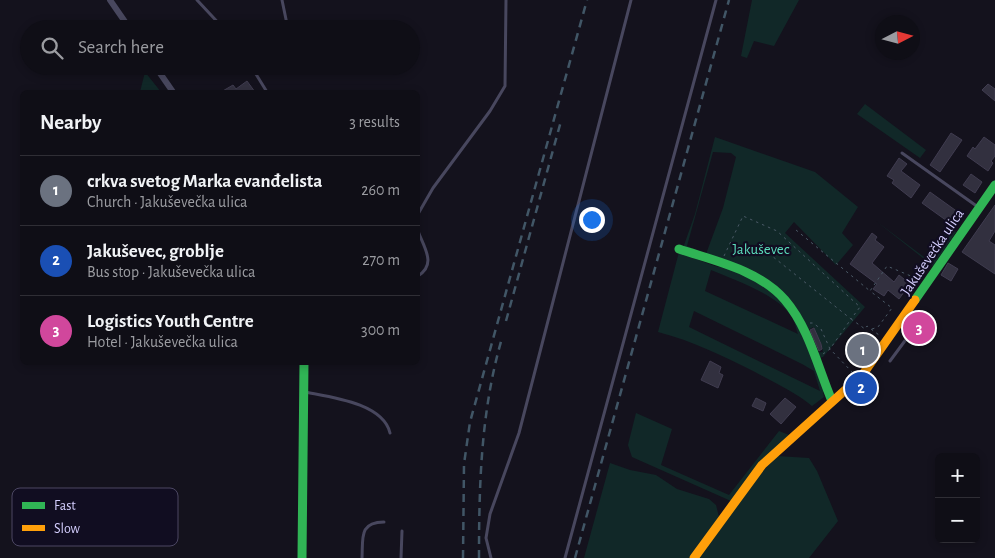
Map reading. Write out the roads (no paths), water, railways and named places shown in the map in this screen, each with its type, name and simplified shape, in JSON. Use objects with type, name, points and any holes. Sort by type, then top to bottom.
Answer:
[{"type":"main road","name":"Jakuševečka ulica","points":[[694,558],[746,484],[762,465],[850,387],[873,360],[995,184]]},
{"type":"main road","points":[[678,249],[758,279],[784,299],[802,326],[832,401]]},
{"type":"main road","points":[[302,558],[304,365]]},
{"type":"street","points":[[110,0],[124,20]]},
{"type":"street","points":[[162,75],[173,90]]},
{"type":"lane","points":[[197,0],[216,20]]},
{"type":"lane","points":[[282,0],[286,20]]},
{"type":"lane","points":[[420,211],[433,188],[490,111],[505,86],[506,0]]},
{"type":"lane","points":[[491,558],[486,538],[490,514],[519,433],[631,0]]},
{"type":"lane","points":[[564,558],[716,0]]},
{"type":"lane","points":[[256,75],[266,90]]},
{"type":"lane","points":[[902,153],[979,208]]},
{"type":"lane","points":[[420,237],[429,263],[427,269],[420,274]]},
{"type":"lane","points":[[890,361],[907,338]]},
{"type":"lane","points":[[304,392],[354,403],[381,418],[388,426],[390,433]]},
{"type":"lane","points":[[362,558],[364,532],[367,525],[384,522]]},
{"type":"lane","points":[[401,558],[402,531]]},
{"type":"railway","points":[[463,558],[464,464],[470,422],[587,0]]},
{"type":"railway","points":[[575,558],[729,0]]},
{"type":"railway","points":[[506,321],[561,121]]},
{"type":"railway","points":[[479,558],[481,474],[485,419],[502,338]]},
{"type":"place","name":"Logistics Youth Centre","points":[[919,328]]},
{"type":"place","name":"crkva svetog Marka evanđelista","points":[[863,350]]},
{"type":"place","name":"Jakuševec, groblje","points":[[861,388]]},
{"type":"park label","name":"Jakuševec","points":[[761,249]]}]
